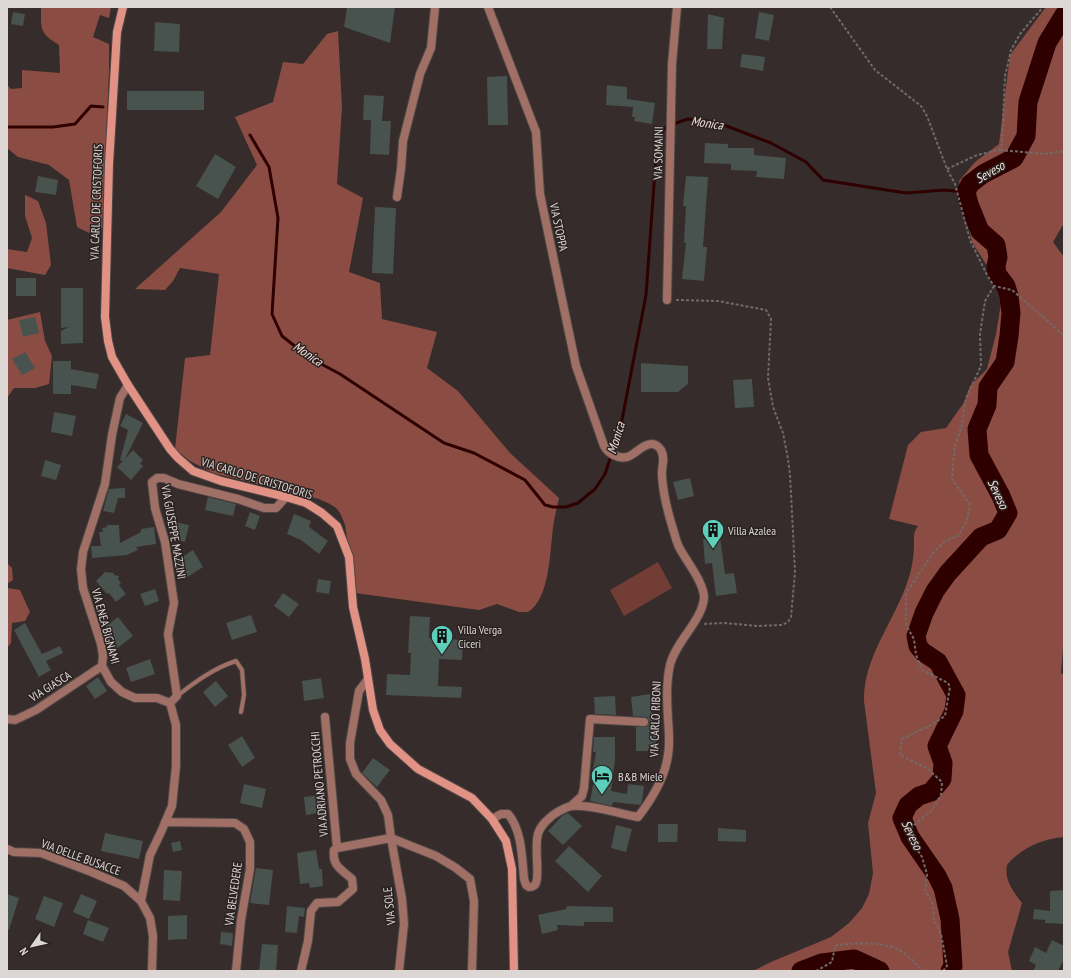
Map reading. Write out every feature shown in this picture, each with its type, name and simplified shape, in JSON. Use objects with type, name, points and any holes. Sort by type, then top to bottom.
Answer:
[{"type":"main road","name":"VIA CARLO DE CRISTOFORIS","points":[[123,7],[117,32],[109,164],[105,317],[112,357],[128,385],[170,449],[193,471],[221,481],[306,503],[322,513],[336,526],[349,557],[353,606],[373,710],[380,730],[390,744],[418,769],[472,798],[492,819],[506,841],[512,869],[514,971]]},
{"type":"street","points":[[397,197],[402,169],[403,141],[420,74],[431,48],[435,7]]},
{"type":"street","name":"VIA STOPPA","points":[[488,7],[536,132],[540,194],[576,366],[604,446],[608,452]]},
{"type":"street","name":"VIA SOMAINI","points":[[667,300],[672,64],[677,7]]},
{"type":"street","name":"VIA ENEA BIGNAMI","points":[[128,385],[120,398],[112,435],[105,484],[83,552],[81,569],[83,588],[101,644],[103,656],[102,666],[111,682],[122,692],[136,698],[157,698],[170,703]]},
{"type":"street","name":"VIA CARLO RIBONI","points":[[572,806],[586,807],[638,817],[648,804],[663,777],[668,755],[667,690],[670,665],[681,641],[698,616],[704,598],[702,588],[678,546],[669,515],[662,475],[664,456],[660,448],[653,445],[646,445],[627,457],[618,456],[608,452]]},
{"type":"street","name":"VIA GIUSEPPE MAZZINI","points":[[177,696],[168,634],[174,603],[165,542],[155,508],[152,482],[157,478],[164,478],[178,484],[238,498],[264,508],[276,508],[286,497]]},
{"type":"street","name":"VIA GIASCA","points":[[7,719],[15,720],[36,710],[102,666]]},
{"type":"street","points":[[368,679],[358,691],[350,743],[350,760],[356,774],[381,800],[388,815],[391,838]]},
{"type":"street","points":[[152,971],[153,936],[150,918],[141,901],[150,854],[172,806],[176,766],[176,725],[170,703],[177,696]]},
{"type":"street","name":"VIA ADRIANO PETROCCHI","points":[[325,717],[337,848]]},
{"type":"street","points":[[492,819],[502,814],[508,814],[512,819],[516,826],[519,839],[524,879],[529,888],[533,887],[536,884],[537,879],[536,852],[539,832],[542,826],[560,810],[572,806],[582,796],[590,719],[644,722]]},
{"type":"street","name":"VIA BELVEDERE","points":[[165,822],[235,823],[244,829],[250,842],[250,869],[241,920],[236,971]]},
{"type":"street","points":[[301,971],[308,941],[311,911],[317,903],[338,902],[353,889],[352,879],[339,870],[333,858],[334,850],[337,848],[391,838],[436,856],[456,868],[470,879],[474,901],[472,971]]},
{"type":"street","name":"VIA SOLE","points":[[391,838],[404,924],[399,971]]},
{"type":"street","name":"VIA DELLE BUSACCE","points":[[7,849],[14,852],[40,853],[89,871],[124,886],[141,901]]},
{"type":"lane","points":[[177,696],[194,682],[224,665],[236,661],[242,670],[244,695],[241,712]]},
{"type":"path","points":[[830,7],[876,70],[922,106],[946,170],[955,184],[970,240],[994,286],[1012,290],[1064,336]]},
{"type":"path","points":[[999,150],[1002,144],[1005,76],[1011,50],[1020,34],[1043,7]]},
{"type":"path","points":[[946,170],[977,155],[999,150],[1044,154],[1064,151]]},
{"type":"path","points":[[943,971],[947,966],[941,934],[934,920],[933,904],[925,890],[927,874],[922,857],[910,838],[907,830],[932,810],[941,796],[942,782],[928,769],[900,755],[902,739],[931,725],[945,716],[950,687],[948,683],[922,670],[916,655],[914,639],[906,625],[906,593],[933,553],[944,542],[960,535],[967,520],[970,504],[952,479],[955,444],[961,429],[966,398],[981,366],[980,334],[984,308],[985,302],[994,286]]},
{"type":"path","points":[[667,300],[718,301],[766,310],[771,319],[768,378],[773,407],[783,433],[790,474],[795,577],[791,617],[788,622],[782,625],[757,626],[725,623],[692,625]]},
{"type":"path","points":[[816,971],[832,962],[836,945],[868,944],[884,945],[899,950],[912,959],[923,971]]},
{"type":"shaded area","points":[[41,7],[111,7],[109,18],[100,15],[93,37],[109,44],[109,71],[102,228],[89,233],[77,227],[69,180],[49,165],[18,157],[7,148],[7,85],[11,89],[22,88],[22,70],[60,73],[59,45],[52,41],[42,30]]},
{"type":"shaded area","points":[[1046,7],[1064,7],[1064,223],[1053,242],[1064,257],[1064,636],[1061,673],[1064,675],[1064,837],[1032,845],[1025,849],[1007,865],[1006,870],[1008,880],[1022,903],[1008,952],[1012,971],[753,971],[831,937],[849,923],[857,914],[862,908],[869,894],[873,873],[868,823],[876,793],[864,701],[865,685],[874,654],[896,610],[911,571],[914,535],[918,526],[889,519],[908,445],[921,432],[946,428],[965,401],[970,386],[987,369],[996,334],[1003,291],[972,242],[959,181],[975,162],[999,144],[1010,55]]},
{"type":"shaded area","points":[[338,31],[342,107],[337,184],[363,198],[349,272],[380,283],[382,319],[437,332],[427,368],[458,391],[510,453],[559,498],[553,524],[550,561],[545,586],[535,606],[528,612],[519,612],[497,604],[479,610],[355,593],[345,525],[341,514],[336,508],[319,499],[213,473],[190,461],[175,449],[185,358],[210,355],[219,274],[180,268],[173,281],[165,290],[135,289],[221,212],[257,165],[235,117],[273,102],[283,62],[303,64],[327,34]]},
{"type":"shaded area","points":[[25,195],[38,201],[46,223],[51,265],[45,275],[7,268],[7,249],[27,252],[32,238],[25,216]]},
{"type":"shaded area","points":[[40,312],[45,341],[52,356],[49,384],[35,388],[14,388],[7,398],[7,320]]},
{"type":"shaded area","points":[[658,562],[672,588],[624,616],[610,590]]},
{"type":"shaded area","points":[[7,563],[12,568],[13,580],[7,584]]},
{"type":"shaded area","points":[[7,588],[20,590],[30,612],[25,621],[12,623],[11,643],[7,648]]},
{"type":"building","points":[[347,7],[395,7],[390,43],[344,27]]},
{"type":"building","points":[[13,12],[25,14],[23,26],[11,24]]},
{"type":"building","points":[[759,12],[774,15],[769,41],[755,38]]},
{"type":"building","points":[[708,14],[724,18],[722,49],[707,49]]},
{"type":"building","points":[[155,22],[180,24],[179,52],[154,51]]},
{"type":"building","points":[[742,54],[765,57],[763,71],[740,67]]},
{"type":"building","points":[[507,76],[508,125],[488,125],[487,77]]},
{"type":"building","points":[[607,85],[627,87],[627,99],[655,103],[652,124],[634,121],[635,117],[632,117],[633,107],[606,105]]},
{"type":"building","points":[[127,91],[204,91],[204,110],[127,110]]},
{"type":"building","points":[[364,95],[384,96],[382,121],[391,121],[389,155],[370,154],[371,120],[363,120]]},
{"type":"building","points":[[705,143],[728,144],[728,148],[754,148],[754,155],[786,158],[784,179],[756,177],[757,171],[731,170],[731,164],[704,163]]},
{"type":"building","points":[[215,154],[236,167],[218,199],[196,186]]},
{"type":"building","points":[[38,176],[58,180],[56,195],[35,192]]},
{"type":"building","points":[[686,176],[708,177],[703,247],[707,247],[704,281],[682,279],[686,243],[684,243],[686,206],[683,206]]},
{"type":"building","points":[[375,207],[396,208],[393,274],[372,273]]},
{"type":"building","points":[[16,278],[36,278],[36,296],[16,296]]},
{"type":"building","points":[[61,288],[83,288],[83,343],[61,344],[61,331],[69,327],[61,328]]},
{"type":"building","points":[[35,317],[39,333],[23,337],[19,320]]},
{"type":"building","points":[[25,352],[35,368],[22,375],[12,359]]},
{"type":"building","points":[[53,361],[71,361],[71,369],[99,374],[96,389],[71,385],[71,394],[53,394]]},
{"type":"building","points":[[641,363],[688,366],[688,384],[678,392],[641,392]]},
{"type":"building","points":[[752,379],[754,407],[735,408],[733,380]]},
{"type":"building","points":[[54,412],[76,416],[72,436],[51,432]]},
{"type":"building","points":[[126,414],[143,423],[125,459],[133,450],[143,460],[140,463],[143,466],[131,480],[117,467],[123,461],[120,460],[128,430],[120,426]]},
{"type":"building","points":[[45,460],[61,465],[56,480],[41,476]]},
{"type":"building","points":[[690,478],[694,496],[678,500],[673,482]]},
{"type":"building","points":[[125,488],[125,498],[118,498],[114,513],[103,511],[109,489]]},
{"type":"building","points":[[208,497],[236,504],[233,516],[205,510]]},
{"type":"building","points":[[250,512],[260,516],[255,530],[245,526]]},
{"type":"building","points":[[294,514],[311,521],[309,527],[328,541],[319,554],[301,540],[287,534]]},
{"type":"building","points":[[175,522],[189,525],[185,542],[171,538]]},
{"type":"building","points":[[107,525],[119,525],[120,543],[141,532],[141,529],[154,527],[156,544],[136,547],[138,550],[127,555],[92,558],[91,546],[101,546],[99,532],[103,532],[102,528],[107,527]]},
{"type":"building","points":[[720,537],[725,574],[734,573],[737,593],[716,596],[712,563],[705,564],[703,539]]},
{"type":"building","points":[[193,550],[203,567],[186,578],[176,561]]},
{"type":"building","points":[[105,572],[114,573],[114,575],[119,576],[118,579],[121,583],[119,585],[126,594],[116,602],[96,581]]},
{"type":"building","points":[[318,579],[331,581],[329,594],[316,592]]},
{"type":"building","points":[[155,589],[159,601],[145,606],[140,594]]},
{"type":"building","points":[[283,593],[299,604],[289,617],[274,606]]},
{"type":"building","points":[[251,615],[257,632],[232,640],[226,623]]},
{"type":"building","name":"Villa Verga Ciceri","points":[[410,616],[430,617],[429,638],[463,640],[462,660],[439,659],[438,686],[462,687],[461,698],[386,695],[387,674],[410,675],[411,653],[408,653]]},
{"type":"building","points":[[118,617],[133,636],[116,649],[108,639],[113,635],[106,626]]},
{"type":"building","points":[[25,623],[42,654],[60,646],[63,653],[46,661],[51,670],[39,677],[14,630]]},
{"type":"building","points":[[150,659],[155,674],[131,682],[126,668]]},
{"type":"building","points":[[98,677],[107,691],[95,699],[86,686]]},
{"type":"building","points":[[321,678],[324,698],[304,701],[302,681]]},
{"type":"building","points":[[216,681],[228,696],[215,707],[203,692]]},
{"type":"building","points":[[650,694],[654,727],[656,727],[656,751],[636,751],[636,727],[646,727],[649,722],[647,717],[633,716],[631,697]]},
{"type":"building","points":[[615,696],[616,715],[595,714],[594,697]]},
{"type":"building","points":[[242,736],[255,758],[242,767],[228,745]]},
{"type":"building","points":[[594,737],[615,737],[615,760],[611,791],[627,794],[628,784],[644,786],[642,802],[640,805],[613,802],[612,806],[590,801],[595,775],[592,774],[596,752],[593,752]]},
{"type":"building","points":[[373,758],[390,770],[377,787],[362,773]]},
{"type":"building","points":[[244,784],[266,789],[262,808],[240,803]]},
{"type":"building","points":[[322,795],[324,812],[306,815],[304,797]]},
{"type":"building","points":[[568,813],[582,826],[563,845],[548,831],[563,815]]},
{"type":"building","points":[[658,824],[678,824],[677,842],[658,842]]},
{"type":"building","points":[[616,825],[632,829],[626,852],[611,848]]},
{"type":"building","points":[[718,828],[746,830],[746,842],[718,841]]},
{"type":"building","points":[[105,833],[143,841],[139,859],[101,851]]},
{"type":"building","points":[[180,841],[182,850],[173,852],[171,843]]},
{"type":"building","points":[[569,846],[602,876],[588,892],[555,861]]},
{"type":"building","points":[[316,850],[319,869],[322,869],[323,886],[310,888],[309,883],[300,884],[297,853]]},
{"type":"building","points":[[256,868],[273,870],[269,905],[250,903]]},
{"type":"building","points":[[164,870],[182,871],[180,901],[163,900]]},
{"type":"building","points":[[1064,890],[1064,924],[1045,923],[1045,920],[1033,919],[1034,909],[1050,911],[1050,891]]},
{"type":"building","points":[[7,894],[19,898],[9,930],[7,930]]},
{"type":"building","points":[[81,894],[97,901],[89,919],[73,912]]},
{"type":"building","points":[[44,896],[63,903],[54,927],[35,919]]},
{"type":"building","points":[[287,906],[305,908],[304,917],[299,916],[297,933],[285,932]]},
{"type":"building","points":[[567,906],[613,907],[613,922],[584,922],[584,926],[557,925],[558,930],[542,934],[538,915],[566,909]]},
{"type":"building","points":[[187,915],[187,939],[168,940],[168,916]]},
{"type":"building","points":[[88,920],[109,928],[103,942],[83,934]]},
{"type":"building","points":[[221,932],[233,933],[232,946],[220,944]]},
{"type":"building","points":[[1052,940],[1064,946],[1064,959],[1058,971],[1033,971],[1036,965],[1029,961],[1035,947],[1046,953]]},
{"type":"building","points":[[262,944],[278,945],[276,971],[259,971]]},
{"type":"waterway","name":"Seveso","points":[[950,971],[953,966],[950,919],[943,888],[937,876],[910,837],[902,818],[908,805],[919,796],[931,792],[942,779],[943,763],[937,746],[954,711],[956,695],[938,662],[923,652],[918,646],[916,636],[924,613],[935,591],[948,573],[981,537],[998,530],[1008,513],[1001,496],[979,455],[977,429],[987,405],[988,387],[1005,362],[1011,313],[1009,296],[1006,286],[997,274],[996,266],[998,257],[996,245],[980,231],[969,204],[966,192],[970,184],[983,174],[1014,158],[1026,136],[1028,102],[1047,43],[1064,15]]},
{"type":"waterway","points":[[7,127],[53,127],[75,124],[91,106],[103,107]]},
{"type":"waterway","name":"Monica","points":[[250,135],[269,167],[278,218],[272,314],[282,336],[310,358],[340,374],[444,443],[474,453],[525,480],[545,505],[553,507],[566,507],[578,503],[595,489],[605,474],[621,425],[646,295],[657,143],[661,133],[667,126],[688,119],[716,122],[771,143],[806,162],[823,180],[906,193],[944,190],[966,192]]},
{"type":"waterway","name":"Seveso","points":[[801,971],[822,963],[854,959],[880,971]]},
{"type":"place","name":"Villa Azalea","points":[[713,550]]},
{"type":"place","name":"Villa Verga Ciceri","points":[[442,656]]},
{"type":"place","name":"B&B Miele","points":[[602,796]]}]
